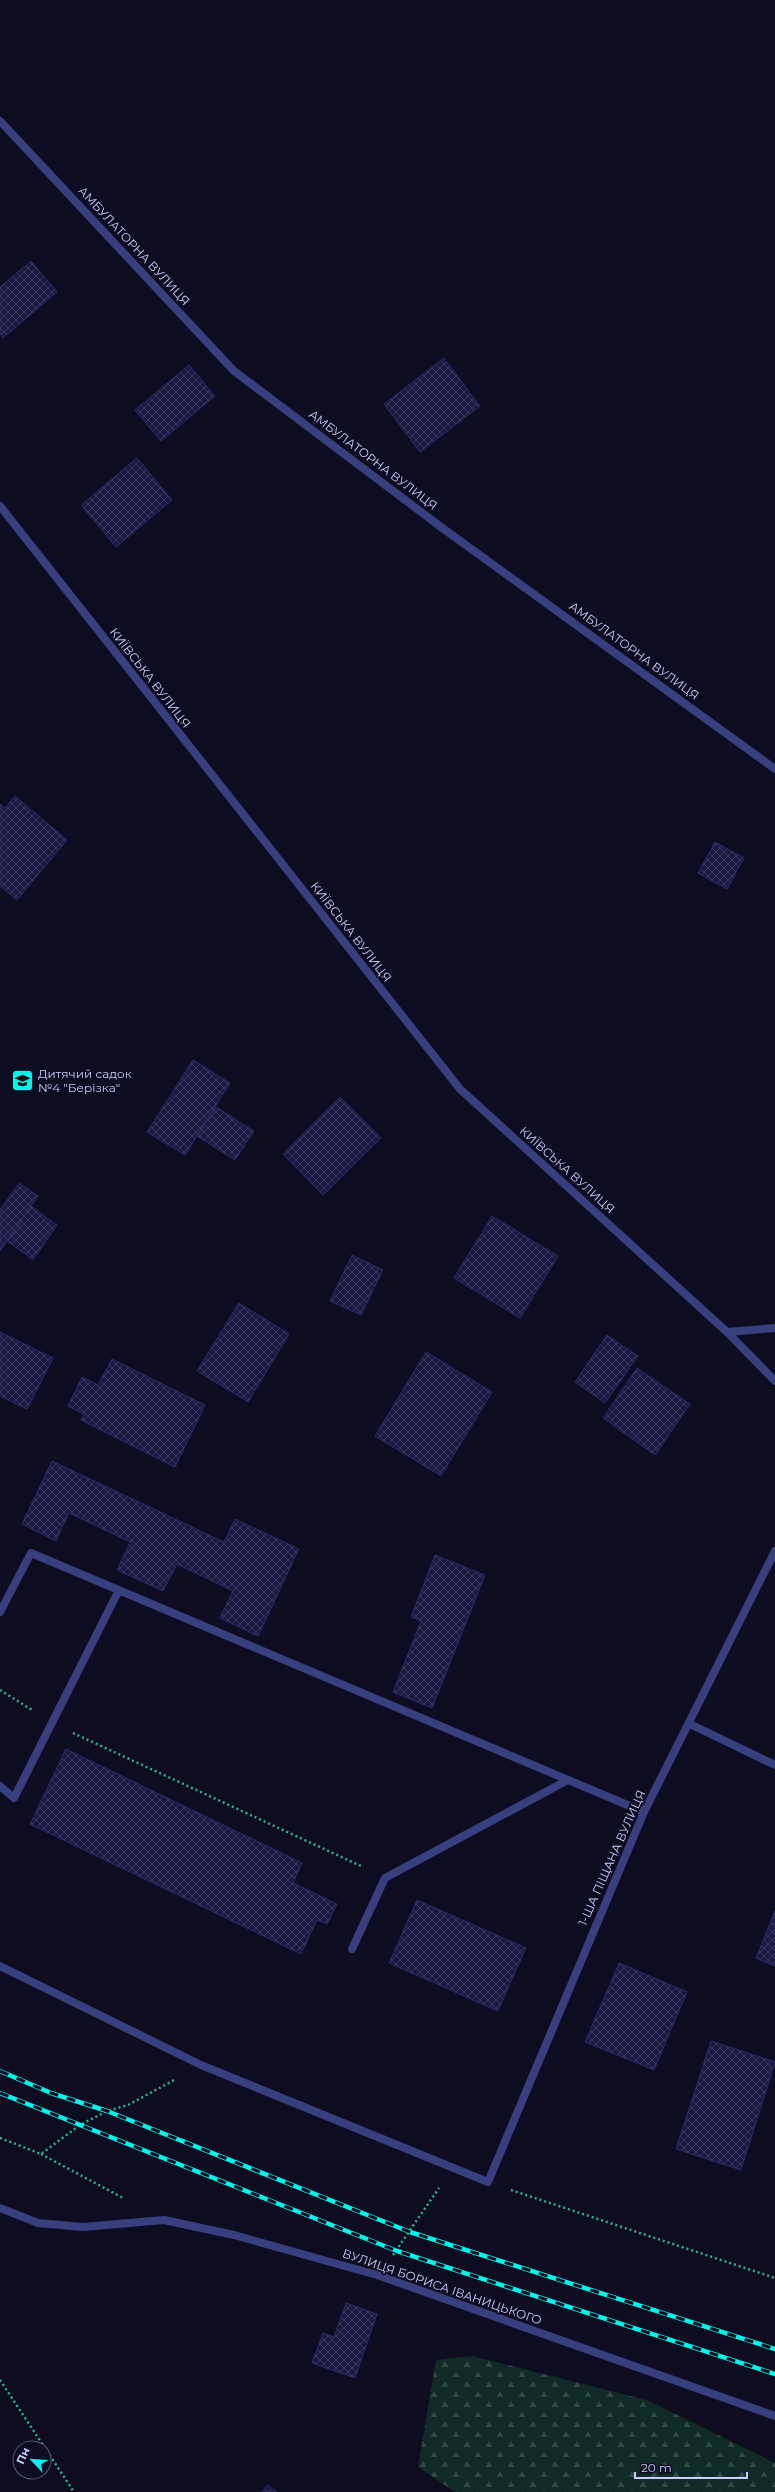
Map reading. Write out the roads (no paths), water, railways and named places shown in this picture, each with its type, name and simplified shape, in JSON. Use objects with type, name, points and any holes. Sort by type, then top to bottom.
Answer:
[{"type":"street","name":"АМБУЛАТОРНА ВУЛИЦЯ","points":[[0,121],[234,371],[441,527],[775,769]]},
{"type":"street","name":"КИЇВСЬКА ВУЛИЦЯ","points":[[0,506],[460,1089],[727,1332],[775,1381]]},
{"type":"street","points":[[727,1332],[775,1328]]},
{"type":"street","name":"1-ША ПІЩАНА ВУЛИЦЯ","points":[[0,1966],[201,2065],[488,2182],[644,1812],[690,1724],[775,1551]]},
{"type":"street","points":[[0,1612],[31,1553],[644,1812]]},
{"type":"street","points":[[0,1786],[14,1798],[119,1590]]},
{"type":"street","points":[[690,1724],[775,1765]]},
{"type":"street","points":[[352,1949],[385,1878],[568,1780]]},
{"type":"street","name":"ВУЛИЦЯ БОРИСА ІВАНИЦЬКОГО","points":[[0,2208],[38,2223],[84,2227],[164,2220],[234,2235],[377,2275],[775,2416]]},
{"type":"railway","points":[[0,2071],[51,2093],[107,2111],[410,2232],[775,2349]]},
{"type":"railway","points":[[0,2093],[397,2251],[775,2374]]},
{"type":"place","name":"Дитячий садок №4 \"Берізка\"","points":[[22,1081]]}]
